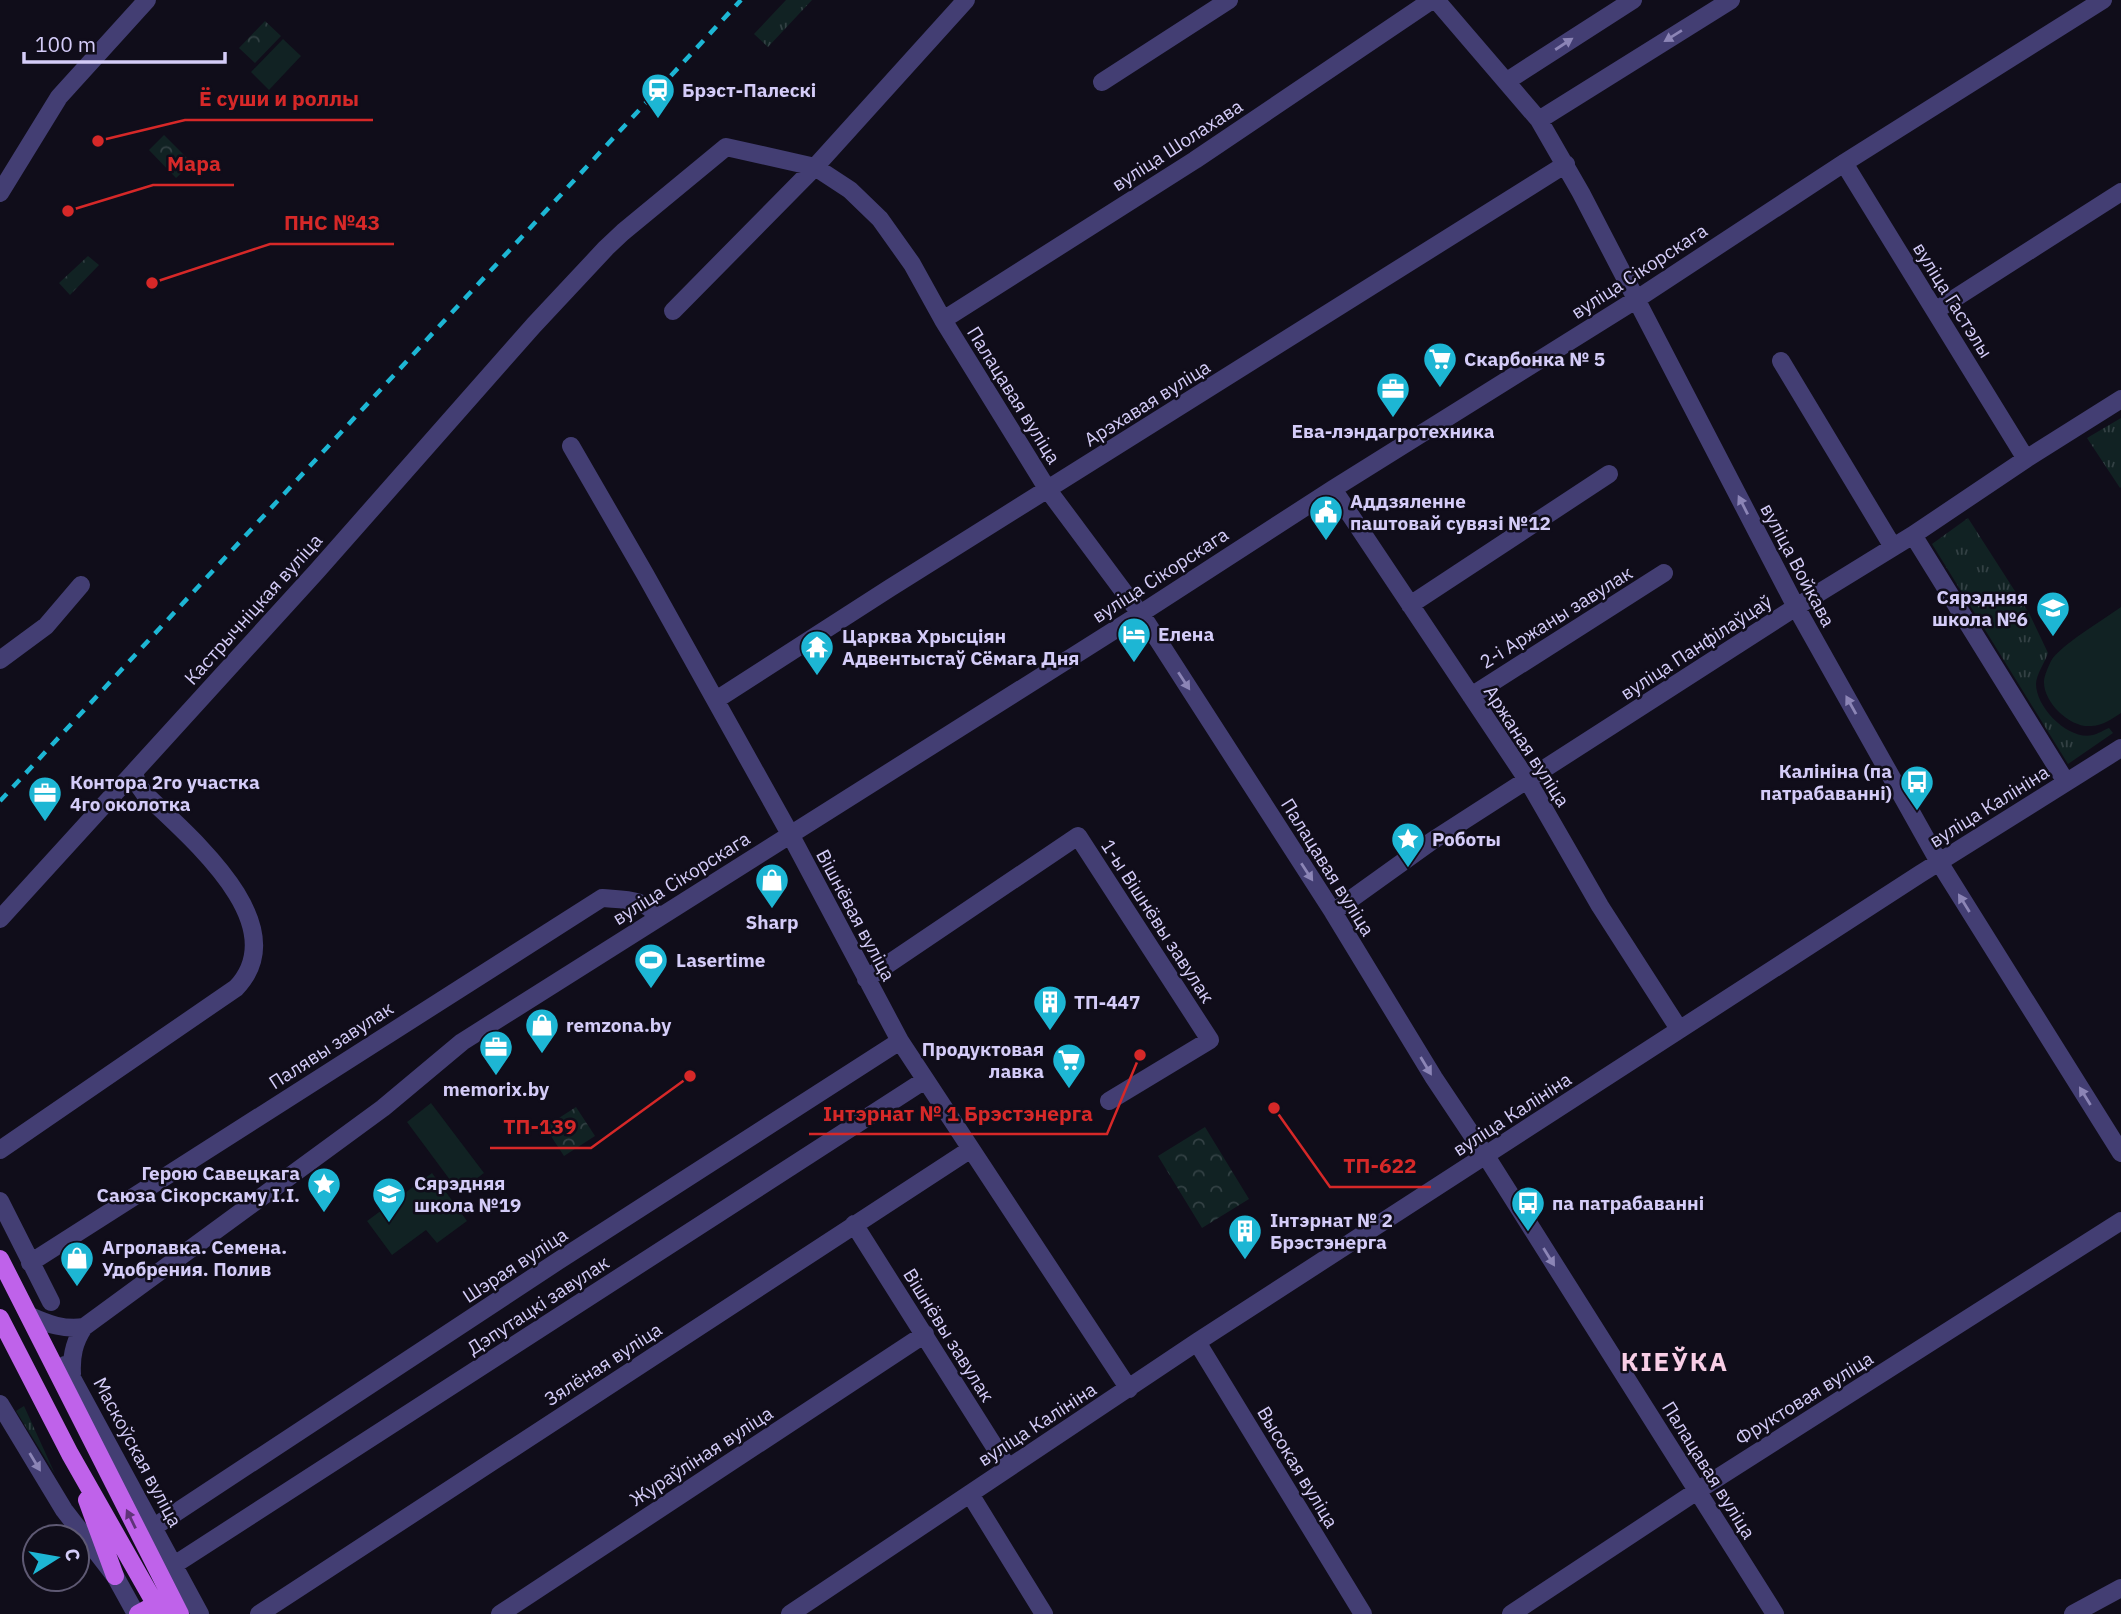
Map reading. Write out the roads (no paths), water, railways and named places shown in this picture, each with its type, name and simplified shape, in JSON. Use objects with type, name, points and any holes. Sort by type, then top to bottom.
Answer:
[{"type":"main road","name":"Маскоўская вуліца","points":[[0,1259],[30,1316],[159,1597]]},
{"type":"main road","name":"Маскоўская вуліца","points":[[0,1318],[70,1454],[159,1597],[180,1614]]},
{"type":"main road","points":[[70,1454],[115,1576]]},
{"type":"main road","points":[[137,1614],[159,1597],[176,1568]]},
{"type":"street","points":[[0,193],[59,97],[148,0]]},
{"type":"street","points":[[673,311],[815,167],[966,0]]},
{"type":"street","points":[[1102,82],[1229,0]]},
{"type":"street","name":"вуліца Войкава","points":[[1434,0],[1539,120],[1566,164],[1796,607],[1939,862],[2121,1153]]},
{"type":"street","name":"вуліца Шолахава","points":[[943,320],[1195,160],[1434,0]]},
{"type":"street","points":[[1507,81],[1633,0]]},
{"type":"street","points":[[1539,120],[1731,0]]},
{"type":"street","name":"вуліца Сікорскага","points":[[84,1327],[383,1108],[462,1042],[790,834],[1143,619],[1333,489],[2103,0]]},
{"type":"street","name":"Кастрычніцкая вуліца","points":[[134,772],[317,571],[534,325],[623,232],[726,147],[815,167]]},
{"type":"street","name":"вуліца Гастэлы","points":[[1844,163],[2026,459]]},
{"type":"street","name":"Арэхавая вуліца","points":[[716,700],[1566,164]]},
{"type":"street","name":"Палацавая вуліца","points":[[815,167],[850,190],[880,219],[912,264],[943,320],[1048,490],[1143,619],[1333,912],[1434,1079],[1486,1156],[1776,1614]]},
{"type":"street","points":[[1935,311],[2121,192]]},
{"type":"street","points":[[1781,361],[1893,547]]},
{"type":"street","name":"вуліца Панфілаўцаў","points":[[1333,912],[1432,841],[1913,535],[2121,399]]},
{"type":"street","name":"Вішнёвая вуліца","points":[[571,446],[716,700],[900,1041],[1129,1389]]},
{"type":"street","points":[[1410,605],[1609,474]]},
{"type":"street","name":"Аржаная вуліца","points":[[1333,489],[1528,781],[1600,906],[1679,1030]]},
{"type":"street","points":[[1913,535],[2066,782]]},
{"type":"street","name":"2-і Аржаны завулак","points":[[1471,696],[1664,573]]},
{"type":"street","points":[[0,660],[46,626],[81,585]]},
{"type":"street","name":"вуліца Калініна","points":[[790,1614],[1197,1342],[1939,862],[2121,748]]},
{"type":"street","points":[[0,919],[134,772]]},
{"type":"street","points":[[0,1150],[236,989],[250,971],[254,945],[251,927],[237,894],[208,854],[144,793],[134,772]]},
{"type":"street","name":"1-ы Вішнёвы завулак","points":[[866,979],[1078,836],[1210,1040],[1110,1101]]},
{"type":"street","name":"Палявы завулак","points":[[30,1263],[601,898],[643,903],[652,908],[658,917]]},
{"type":"street","name":"Шэрая вуліца","points":[[154,1527],[558,1261],[900,1041]]},
{"type":"street","name":"Дэпутацкі завулак","points":[[176,1568],[925,1080]]},
{"type":"street","name":"Зялёная вуліца","points":[[259,1614],[971,1149]]},
{"type":"street","points":[[0,1201],[51,1302]]},
{"type":"street","name":"Фруктовая вуліца","points":[[1511,1614],[1697,1491],[2121,1221]]},
{"type":"street","name":"Вішнёвы завулак","points":[[854,1224],[1008,1468]]},
{"type":"street","points":[[30,1316],[54,1326],[84,1327]]},
{"type":"street","name":"Маскоўская вуліца","points":[[30,1316],[72,1374],[200,1614]]},
{"type":"street","points":[[72,1374],[72,1353],[84,1327]]},
{"type":"street","name":"Жураўліная вуліца","points":[[500,1614],[925,1334]]},
{"type":"street","name":"Высокая вуліца","points":[[1197,1342],[1363,1614]]},
{"type":"street","points":[[0,1404],[64,1510],[115,1576],[137,1614]]},
{"type":"street","points":[[970,1494],[1044,1614]]},
{"type":"street","points":[[2073,1614],[2121,1588]]},
{"type":"railway","points":[[0,801],[741,0]]},
{"type":"place","name":"Брэст-Палескі","points":[[658,120]]},
{"type":"place","name":"Ё суши и роллы","points":[[98,141]]},
{"type":"place","name":"Мара","points":[[68,211]]},
{"type":"place","name":"ПНС №43","points":[[152,283]]},
{"type":"place","name":"Скарбонка № 5","points":[[1440,389]]},
{"type":"place","name":"Ева-лэндагротехника","points":[[1393,419]]},
{"type":"place","name":"Аддзяленне паштовай сувязі №12","points":[[1326,542]]},
{"type":"place","name":"Сярэдняя школа №6","points":[[2053,638]]},
{"type":"place","name":"Елена","points":[[1134,664]]},
{"type":"place","name":"Царква Хрысціян Адвентыстаў Сёмага Дня","points":[[817,677]]},
{"type":"place","name":"Калініна (па патрабаванні)","points":[[1917,812]]},
{"type":"place","name":"Контора 2го участка 4го околотка","points":[[45,823]]},
{"type":"place","name":"Роботы","points":[[1408,869]]},
{"type":"place","name":"Sharp","points":[[772,910]]},
{"type":"place","name":"Lasertime","points":[[651,990]]},
{"type":"place","name":"ТП-447","points":[[1050,1032]]},
{"type":"place","name":"remzona.by","points":[[542,1055]]},
{"type":"place","name":"Інтэрнат № 1 Брэстэнерга","points":[[1140,1055]]},
{"type":"place","name":"ТП-139","points":[[690,1076]]},
{"type":"place","name":"memorix.by","points":[[496,1077]]},
{"type":"place","name":"Продуктовая лавка","points":[[1069,1090]]},
{"type":"place","name":"ТП-622","points":[[1274,1108]]},
{"type":"place","name":"Герою Савецкага Саюза Сікорскаму І.І.","points":[[324,1214]]},
{"type":"place","name":"Сярэдняя школа №19","points":[[389,1224]]},
{"type":"place","name":"па патрабаванні","points":[[1528,1233]]},
{"type":"place","name":"Інтэрнат № 2 Брэстэнерга","points":[[1245,1261]]},
{"type":"place","name":"Агролавка. Семена. Удобрения. Полив","points":[[77,1288]]},
{"type":"district","name":"КІЕЎКА","points":[[1675,1361]]}]
